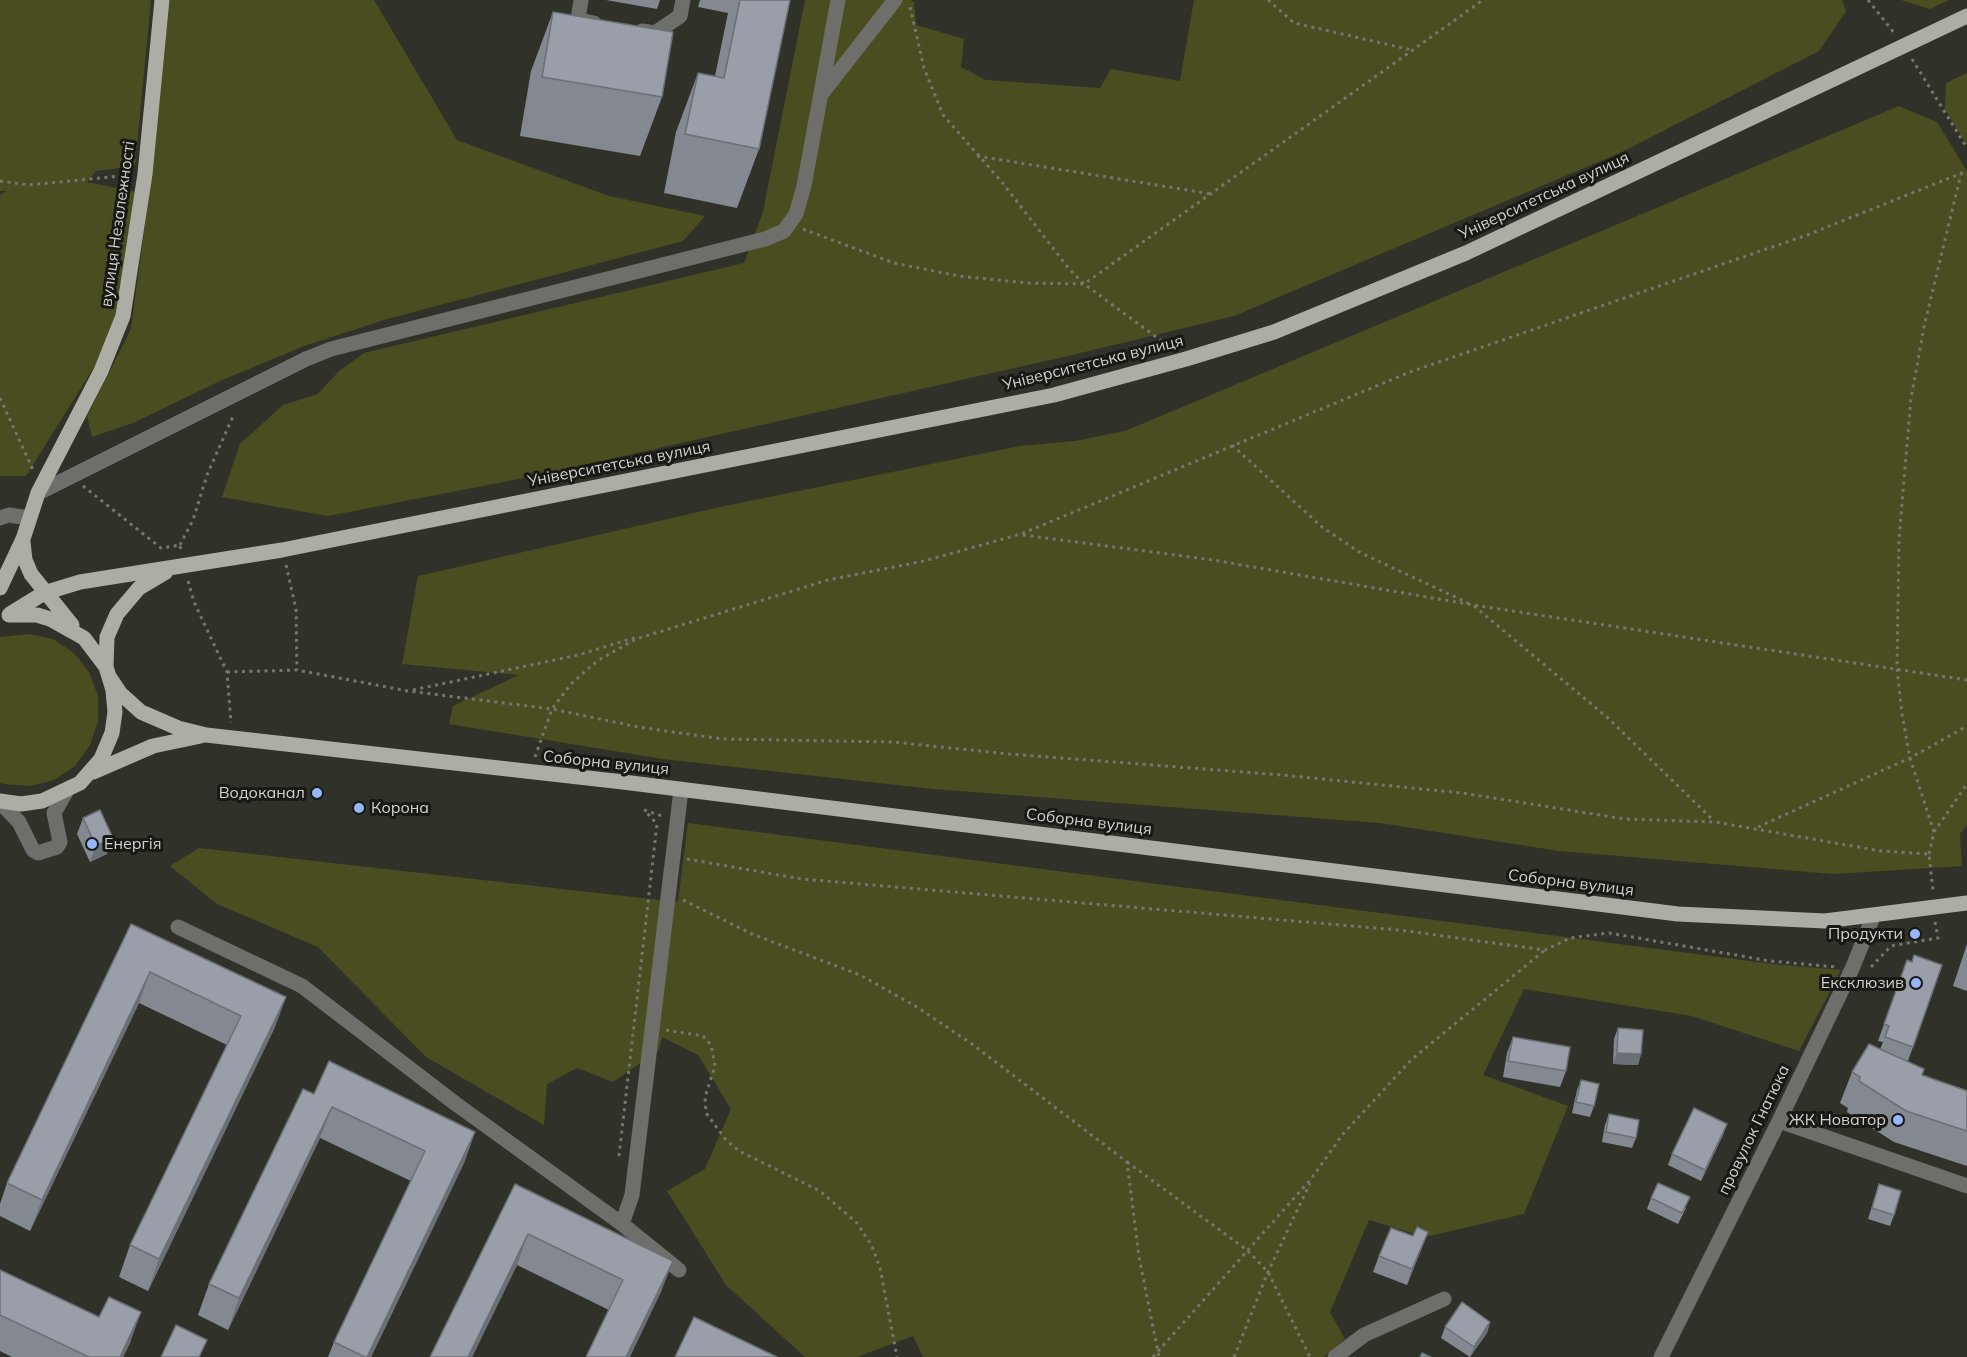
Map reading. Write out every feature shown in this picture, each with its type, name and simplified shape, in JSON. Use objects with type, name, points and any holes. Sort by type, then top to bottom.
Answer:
[{"type":"main road","name":"вулиця Незалежності","points":[[0,588],[24,539],[28,518],[38,493],[101,371],[119,330],[130,280],[145,174],[162,0]]},
{"type":"main road","name":"Університетська вулиця","points":[[5,616],[44,593],[104,577],[178,568],[282,550],[1054,395],[1186,359],[1274,332],[1466,253],[1967,16]]},
{"type":"main road","name":"вулиця Незалежності","points":[[24,539],[28,568],[44,593],[84,638],[108,672]]},
{"type":"main road","name":"Університетська вулиця","points":[[92,772],[108,745],[113,727],[115,702],[108,672],[107,637],[123,606],[139,588],[178,568]]},
{"type":"main road","points":[[5,616],[37,615],[62,623],[84,638]]},
{"type":"main road","name":"Соборна вулиця","points":[[108,672],[120,693],[141,712],[172,726],[206,735],[681,789],[1678,914],[1825,921],[1967,903]]},
{"type":"main road","name":"Соборна вулиця","points":[[92,772],[153,746],[206,735]]},
{"type":"main road","points":[[0,801],[21,804],[42,801],[66,792],[92,772]]},
{"type":"street","points":[[581,0],[578,20],[655,33],[680,16],[683,0]]},
{"type":"street","points":[[38,493],[245,392],[306,359],[354,342],[765,239],[784,231],[796,214],[804,186],[838,0]]},
{"type":"street","points":[[821,95],[895,0]]},
{"type":"street","points":[[0,518],[9,515],[28,518]]},
{"type":"street","points":[[622,1224],[632,1195],[681,789]]},
{"type":"street","points":[[0,801],[19,822],[33,850],[38,853],[57,847],[60,842],[54,813],[66,792]]},
{"type":"street","name":"провулок Гнатюка","points":[[1661,1357],[1779,1121],[1852,969],[1873,916]]},
{"type":"street","points":[[178,927],[302,986],[456,1104],[622,1224],[679,1270]]},
{"type":"street","points":[[1779,1121],[1967,1186]]},
{"type":"street","points":[[1335,1357],[1365,1335],[1444,1299]]},
{"type":"path","points":[[907,0],[924,68],[937,104],[951,128],[1084,284],[1186,359]]},
{"type":"path","points":[[1268,0],[1294,23],[1412,51]]},
{"type":"path","points":[[791,223],[841,244],[905,265],[993,280],[1084,284],[1483,0]]},
{"type":"path","points":[[1868,0],[1904,46],[1967,147]]},
{"type":"path","points":[[977,156],[1212,194]]},
{"type":"path","points":[[408,691],[578,655],[828,580],[924,561],[1021,534],[1410,372],[1807,235],[1967,171]]},
{"type":"path","points":[[0,181],[28,185],[145,174]]},
{"type":"path","points":[[1934,832],[1910,758],[1897,668],[1899,538],[1911,398],[1925,322],[1961,174]]},
{"type":"path","points":[[232,738],[226,672],[178,568],[180,545],[193,520],[216,450],[245,392]]},
{"type":"path","points":[[0,398],[28,454],[38,493]]},
{"type":"path","points":[[1232,445],[1287,497],[1359,552],[1473,605],[1608,718],[1715,822]]},
{"type":"path","points":[[70,476],[161,548],[180,545]]},
{"type":"path","points":[[1021,534],[1213,560],[1473,605],[1967,680]]},
{"type":"path","points":[[282,550],[296,609],[297,670]]},
{"type":"path","points":[[530,773],[552,709],[571,684],[597,661],[636,639],[660,630]]},
{"type":"path","points":[[226,672],[297,670],[408,691],[552,709],[638,727],[723,739],[893,742],[1440,791],[1625,819],[1715,822],[1881,851],[1929,854]]},
{"type":"path","points":[[1757,828],[1910,758],[1967,726]]},
{"type":"path","points":[[1153,1357],[1158,1355],[1311,1179],[1343,1134],[1412,1059],[1545,950],[1570,938],[1609,933],[1770,961],[1868,970],[1891,946],[1938,938],[1932,908],[1929,854],[1934,832],[1967,784]]},
{"type":"path","points":[[619,1156],[657,824],[644,810]]},
{"type":"path","points":[[672,856],[802,879],[1399,930],[1545,950]]},
{"type":"path","points":[[668,892],[718,919],[860,975],[917,1007],[972,1044],[1247,1250],[1268,1272],[1310,1357]]},
{"type":"path","points":[[652,1028],[703,1036],[711,1045],[715,1066],[705,1097],[706,1113],[726,1140],[739,1151],[820,1191],[857,1223],[872,1246],[880,1268],[897,1357]]},
{"type":"path","points":[[1127,1162],[1139,1257],[1158,1355]]},
{"type":"path","points":[[1234,1357],[1268,1272],[1311,1179]]},
{"type":"green space","points":[[0,0],[151,0],[135,166],[96,171],[87,182],[136,192],[119,314],[106,348],[26,476],[0,476],[0,195],[7,191],[0,191]]},
{"type":"green space","points":[[170,0],[374,0],[457,140],[609,196],[705,216],[683,241],[387,319],[304,346],[220,381],[133,423],[92,437],[87,416],[131,329],[148,202]]},
{"type":"green space","points":[[805,0],[911,0],[914,2],[916,25],[964,39],[961,67],[986,80],[1100,88],[1111,69],[1180,81],[1194,0],[1842,0],[1846,11],[1819,51],[1622,152],[1234,316],[1068,356],[539,475],[328,516],[222,497],[240,444],[283,405],[318,394],[339,371],[364,353],[744,263],[763,212]]},
{"type":"green space","points":[[1901,0],[1949,0],[1930,9]]},
{"type":"green space","points":[[1967,73],[1967,145],[1945,109],[1946,83]]},
{"type":"green space","points":[[1899,106],[1937,122],[1967,171],[1967,825],[1960,834],[1962,866],[1833,874],[1559,851],[1380,823],[933,789],[663,759],[449,724],[453,706],[519,675],[402,664],[418,576],[725,506],[1020,446],[1075,441],[1125,431]]},
{"type":"green space","points":[[28,634],[53,639],[74,653],[89,672],[98,696],[98,721],[90,745],[75,766],[54,780],[30,786],[0,783],[0,637]]},
{"type":"green space","points":[[688,823],[1773,964],[1841,970],[1799,1051],[1692,1016],[1524,989],[1483,1075],[1568,1106],[1524,1214],[1425,1237],[1369,1220],[1330,1312],[1345,1339],[1324,1357],[923,1357],[913,1336],[857,1357],[805,1357],[726,1285],[667,1191],[705,1169],[731,1109],[698,1055],[662,1037],[659,1050],[613,1082],[577,1068],[547,1084],[544,1125],[426,1057],[318,947],[217,904],[170,866],[199,848],[678,902]]},
{"type":"building","points":[[740,0],[790,0],[759,149],[685,134],[698,73],[724,78]]},
{"type":"building","points":[[553,12],[673,32],[662,97],[542,77]]},
{"type":"building","points":[[100,810],[113,838],[96,846],[83,818]]},
{"type":"building","points":[[131,924],[286,997],[159,1259],[130,1245],[241,1016],[150,972],[42,1200],[7,1183]]},
{"type":"building","points":[[1914,955],[1942,965],[1913,1047],[1885,1037],[1889,1026],[1884,1024],[1907,960],[1912,962]]},
{"type":"building","points":[[1618,1028],[1643,1030],[1641,1054],[1617,1053]]},
{"type":"building","points":[[1513,1037],[1570,1047],[1566,1071],[1508,1061]]},
{"type":"building","points":[[1869,1044],[1924,1069],[1922,1075],[1967,1091],[1967,1131],[1906,1111],[1859,1081],[1860,1077],[1852,1072]]},
{"type":"building","points":[[329,1061],[475,1132],[367,1357],[334,1342],[425,1151],[332,1107],[239,1298],[209,1284],[303,1089],[314,1094]]},
{"type":"building","points":[[1581,1080],[1599,1084],[1594,1106],[1576,1102]]},
{"type":"building","points":[[1694,1108],[1727,1124],[1705,1170],[1672,1154]]},
{"type":"building","points":[[1609,1114],[1639,1120],[1636,1138],[1606,1132]]},
{"type":"building","points":[[1658,1183],[1690,1197],[1682,1213],[1651,1198]]},
{"type":"building","points":[[515,1184],[673,1261],[626,1357],[586,1357],[623,1280],[528,1234],[468,1357],[430,1357]]},
{"type":"building","points":[[1879,1184],[1901,1191],[1894,1215],[1872,1208]]},
{"type":"building","points":[[1417,1227],[1428,1232],[1412,1269],[1379,1256],[1391,1228],[1413,1236]]},
{"type":"building","points":[[0,1270],[99,1317],[109,1297],[141,1312],[120,1357],[89,1357],[0,1315]]},
{"type":"building","points":[[1462,1302],[1490,1322],[1474,1347],[1445,1327]]},
{"type":"building","points":[[694,1317],[777,1357],[675,1357]]},
{"type":"building","points":[[176,1325],[207,1340],[199,1357],[161,1357]]},
{"type":"place","name":"Водоканал","points":[[317,793]]},
{"type":"place","name":"Корона","points":[[359,808]]},
{"type":"place","name":"Енергія","points":[[92,844]]},
{"type":"place","name":"Продукти","points":[[1915,934]]},
{"type":"place","name":"Ексклюзив","points":[[1916,983]]},
{"type":"place","name":"ЖК Новатор","points":[[1898,1120]]}]
